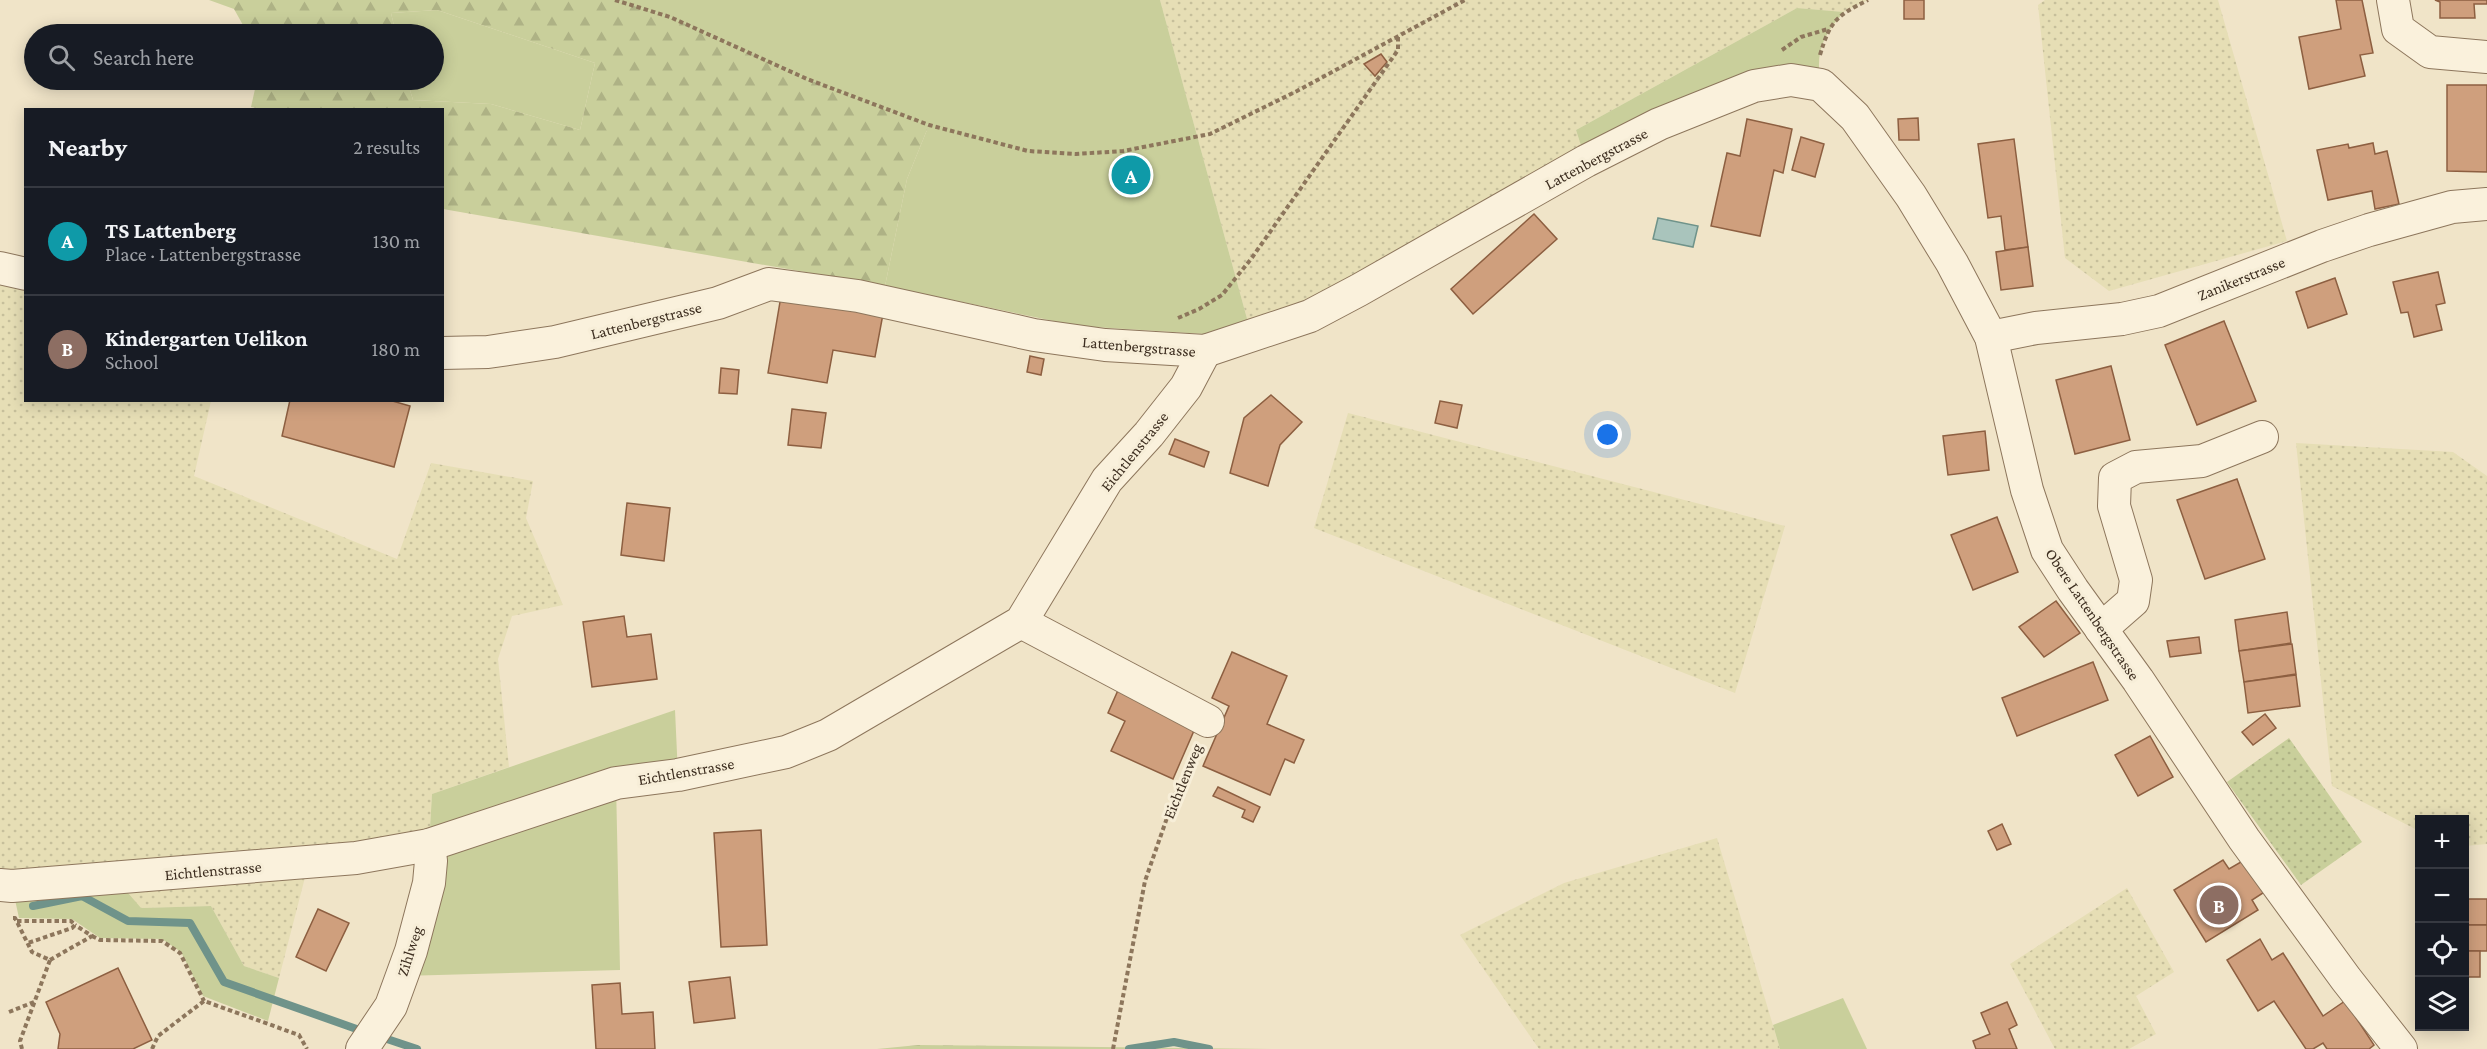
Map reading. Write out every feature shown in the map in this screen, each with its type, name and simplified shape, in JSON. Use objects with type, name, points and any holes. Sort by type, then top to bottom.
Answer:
[{"type":"street","points":[[2393,0],[2398,29],[2430,52],[2487,57]]},
{"type":"street","name":"Lattenbergstrasse","points":[[444,353],[488,352],[555,342],[718,303],[769,284],[858,296],[1034,335],[1105,345],[1205,351],[1310,316],[1359,291],[1586,161],[1659,124],[1755,86],[1791,80],[1821,85]]},
{"type":"street","name":"Obere Lattenbergstrasse","points":[[1821,85],[1855,117],[1911,196],[1952,263],[1991,337],[2027,490],[2047,550],[2138,680],[2244,839],[2346,979],[2401,1049]]},
{"type":"street","name":"Zanikerstrasse","points":[[1991,337],[2036,328],[2122,319],[2159,311],[2322,246],[2369,230],[2452,207],[2487,204]]},
{"type":"street","points":[[0,268],[24,274]]},
{"type":"street","name":"Eichtlenstrasse","points":[[0,885],[12,886],[356,858],[429,845],[616,783],[678,775],[786,752],[828,735],[1021,622],[1107,480],[1149,434],[1186,387],[1205,351]]},
{"type":"street","points":[[2101,629],[2133,601],[2136,580],[2114,506],[2115,478],[2136,467],[2202,461],[2262,436]]},
{"type":"street","points":[[1021,622],[1208,721]]},
{"type":"street","name":"Zihlweg","points":[[369,1038],[391,1006],[411,951],[429,883],[431,861],[429,845]]},
{"type":"path","points":[[615,0],[669,17],[807,79],[929,125],[1028,151],[1076,154],[1124,151],[1210,134],[1297,91],[1465,0]]},
{"type":"path","points":[[1828,29],[1844,12],[1868,0]]},
{"type":"path","points":[[1145,348],[1151,336],[1163,324],[1199,309],[1221,295],[1251,259],[1398,50],[1398,36]]},
{"type":"path","name":"Eichtlenweg","points":[[1113,1049],[1145,881],[1176,792],[1208,721]]},
{"type":"path","points":[[8,918],[15,918],[32,952],[50,960]]},
{"type":"path","points":[[17,921],[70,921],[100,939],[162,941],[180,953],[204,1001],[299,1035],[307,1049]]},
{"type":"path","points":[[28,943],[75,925]]},
{"type":"path","points":[[22,1049],[20,1041],[50,960],[92,936]]},
{"type":"path","points":[[153,1049],[158,1036],[204,1001]]},
{"type":"path","points":[[9,1012],[35,1002]]},
{"type":"shaded area","points":[[1160,0],[1868,0],[1844,12],[1797,8],[1576,130],[1586,161],[1252,337]]},
{"type":"shaded area","points":[[2045,0],[2218,0],[2287,241],[2109,291],[2065,258],[2038,5]]},
{"type":"shaded area","points":[[0,269],[24,274],[24,402],[211,402],[194,476],[397,559],[431,463],[533,481],[526,518],[563,605],[512,616],[498,659],[509,767],[432,794],[429,845],[309,862],[279,978],[244,966],[211,906],[141,908],[0,885]]},
{"type":"shaded area","points":[[1348,413],[1785,526],[1735,693],[1314,528]]},
{"type":"shaded area","points":[[2296,443],[2453,452],[2487,476],[2487,844],[2469,846],[2469,815],[2415,815],[2415,829],[2332,786]]},
{"type":"shaded area","points":[[1717,838],[1780,1049],[1539,1049],[1460,935],[1564,883]]},
{"type":"shaded area","points":[[2127,888],[2174,972],[2136,996],[2156,1034],[2129,1049],[2055,1049],[2010,964]]},
{"type":"green space","points":[[209,0],[615,0],[670,17],[807,79],[929,125],[907,179],[885,286],[444,209],[444,108],[256,108],[251,107],[255,90],[410,90],[413,100],[491,104],[580,130],[595,63],[437,10],[391,13],[394,24],[242,24],[234,9]]},
{"type":"green space","points":[[615,0],[1160,0],[1252,337],[1078,326],[885,286],[907,179],[929,125],[807,79],[670,17]]},
{"type":"green space","points":[[1797,8],[1844,12],[1830,29],[1822,46],[1819,63],[1821,85],[1791,80],[1586,161],[1576,130]]},
{"type":"green space","points":[[437,10],[595,63],[580,130],[491,104],[413,100],[410,90],[444,90],[444,24],[394,24],[391,13]]},
{"type":"green space","points":[[675,710],[678,775],[616,783],[620,970],[402,976],[429,845],[432,794]]},
{"type":"green space","points":[[2289,738],[2362,842],[2301,885],[2227,782]]},
{"type":"green space","points":[[115,878],[141,908],[211,906],[244,966],[279,978],[268,1021],[203,996],[181,952],[162,939],[100,938],[72,919],[19,918],[12,886]]},
{"type":"green space","points":[[1843,998],[1867,1049],[1780,1049],[1773,1025]]},
{"type":"green space","points":[[918,1045],[1274,1049],[877,1049]]},
{"type":"water","points":[[1658,218],[1698,226],[1693,247],[1653,239]]},
{"type":"building","points":[[1904,0],[1924,0],[1924,19],[1904,19]]},
{"type":"building","points":[[2336,0],[2362,0],[2373,53],[2360,55],[2365,76],[2309,89],[2299,37],[2341,29]]},
{"type":"building","points":[[2435,0],[2487,0],[2487,4],[2474,4],[2475,18],[2440,18],[2440,2]]},
{"type":"building","points":[[1381,54],[1387,62],[1375,76],[1364,64]]},
{"type":"building","points":[[2447,85],[2487,85],[2487,172],[2447,171]]},
{"type":"building","points":[[1918,118],[1919,140],[1899,140],[1898,119]]},
{"type":"building","points":[[1747,119],[1792,129],[1783,173],[1774,170],[1760,236],[1711,226],[1727,153],[1740,156]]},
{"type":"building","points":[[1801,137],[1824,144],[1815,177],[1792,170]]},
{"type":"building","points":[[2014,139],[2028,247],[2005,250],[2001,216],[1988,218],[1978,144]]},
{"type":"building","points":[[2373,143],[2375,154],[2387,151],[2399,204],[2375,209],[2372,191],[2328,200],[2317,150],[2348,144],[2349,148]]},
{"type":"building","points":[[1140,161],[1142,187],[1122,188],[1120,163]]},
{"type":"building","points":[[1534,214],[1557,239],[1473,314],[1451,289]]},
{"type":"building","points":[[2028,247],[2033,286],[2001,290],[1996,252]]},
{"type":"building","points":[[2438,272],[2445,303],[2436,305],[2442,330],[2414,337],[2408,312],[2401,313],[2393,282]]},
{"type":"building","points":[[2335,278],[2347,314],[2308,328],[2296,292]]},
{"type":"building","points":[[781,296],[883,314],[875,357],[833,350],[827,383],[768,373]]},
{"type":"building","points":[[2224,321],[2256,401],[2197,425],[2165,345]]},
{"type":"building","points":[[1030,356],[1044,359],[1041,375],[1027,372]]},
{"type":"building","points":[[2111,366],[2130,440],[2075,454],[2056,380]]},
{"type":"building","points":[[721,368],[739,370],[737,394],[719,393]]},
{"type":"building","points":[[1271,395],[1302,422],[1280,445],[1268,486],[1230,473],[1244,418]]},
{"type":"building","points":[[1440,401],[1462,405],[1457,428],[1435,423]]},
{"type":"building","points":[[290,402],[396,402],[410,406],[394,467],[282,436]]},
{"type":"building","points":[[792,409],[826,413],[821,448],[788,445]]},
{"type":"building","points":[[1985,431],[1989,470],[1948,475],[1943,436]]},
{"type":"building","points":[[1175,439],[1209,452],[1204,467],[1169,454]]},
{"type":"building","points":[[2237,479],[2265,559],[2205,579],[2177,500]]},
{"type":"building","points":[[627,503],[670,508],[664,561],[621,555]]},
{"type":"building","points":[[1997,517],[2018,572],[1973,590],[1951,535]]},
{"type":"building","points":[[2056,601],[2080,633],[2044,657],[2019,627]]},
{"type":"building","points":[[2287,612],[2291,643],[2239,651],[2235,620]]},
{"type":"building","points":[[624,616],[627,637],[651,634],[657,679],[592,687],[583,622]]},
{"type":"building","points":[[2199,637],[2201,653],[2170,657],[2167,641]]},
{"type":"building","points":[[2292,644],[2296,674],[2244,682],[2239,651]]},
{"type":"building","points":[[1232,652],[1287,676],[1267,724],[1304,740],[1294,763],[1285,759],[1270,795],[1203,766],[1229,706],[1212,698]]},
{"type":"building","points":[[2093,662],[2108,700],[2017,736],[2002,698]]},
{"type":"building","points":[[2296,675],[2300,706],[2248,713],[2244,682]]},
{"type":"building","points":[[1119,688],[1196,726],[1173,779],[1111,751],[1125,721],[1108,713]]},
{"type":"building","points":[[2265,714],[2276,728],[2253,745],[2242,732]]},
{"type":"building","points":[[2150,736],[2173,777],[2138,796],[2115,755]]},
{"type":"building","points":[[1218,787],[1260,807],[1253,822],[1242,817],[1245,810],[1213,796]]},
{"type":"building","points":[[2002,824],[2011,844],[1997,850],[1988,831]]},
{"type":"building","points":[[761,830],[767,945],[721,947],[714,833]]},
{"type":"building","points":[[2246,859],[2266,891],[2252,900],[2258,910],[2206,942],[2174,890],[2223,860],[2229,869]]},
{"type":"building","points":[[2469,899],[2487,899],[2487,925],[2469,925]]},
{"type":"building","points":[[318,909],[349,923],[326,971],[296,957]]},
{"type":"building","points":[[2469,925],[2487,925],[2487,951],[2469,951]]},
{"type":"building","points":[[2260,939],[2272,960],[2283,953],[2323,1016],[2345,1001],[2374,1045],[2369,1049],[2327,1049],[2323,1043],[2313,1049],[2306,1049],[2274,1001],[2258,1011],[2227,960]]},
{"type":"building","points":[[2469,951],[2480,951],[2480,977],[2469,977]]},
{"type":"building","points":[[118,968],[152,1040],[133,1049],[58,1049],[60,1034],[46,1002]]},
{"type":"building","points":[[730,977],[735,1018],[694,1023],[689,982]]},
{"type":"building","points":[[620,983],[622,1014],[653,1012],[655,1049],[596,1049],[592,985]]},
{"type":"building","points":[[2007,1002],[2017,1025],[2009,1029],[2017,1049],[1976,1049],[1973,1041],[1990,1034],[1981,1013]]},
{"type":"waterway","points":[[33,906],[82,896],[128,921],[190,923],[224,982],[365,1032]]},
{"type":"waterway","points":[[378,1036],[417,1049]]},
{"type":"waterway","points":[[1129,1049],[1174,1042],[1209,1049]]},
{"type":"place","name":"TS Lattenberg","points":[[1131,175]]},
{"type":"place","name":"Kindergarten Uelikon","points":[[2219,905]]}]
